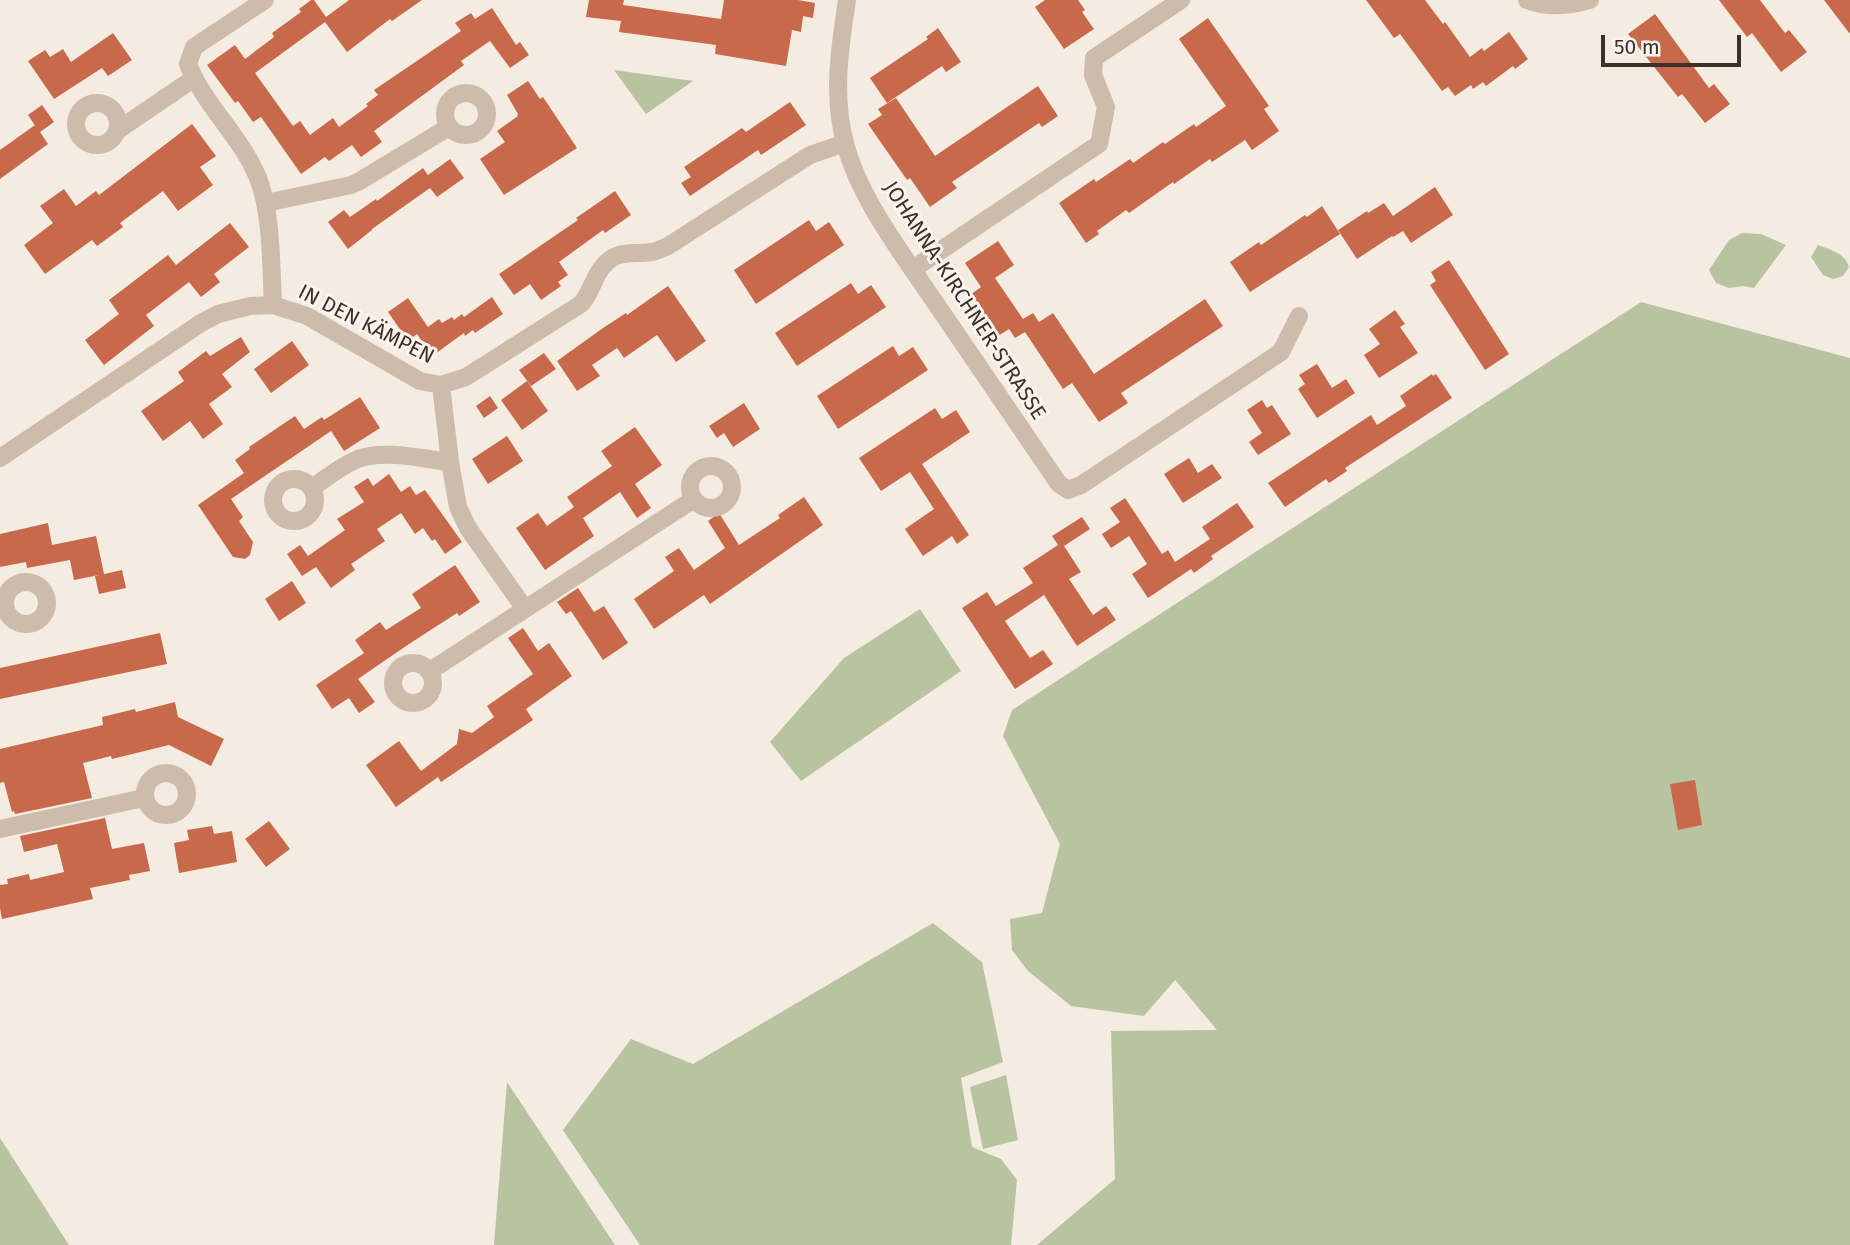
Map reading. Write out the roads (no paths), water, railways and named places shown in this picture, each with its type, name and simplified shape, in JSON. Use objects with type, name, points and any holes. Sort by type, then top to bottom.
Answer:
[{"type":"street","points":[[265,0],[194,47],[188,64],[194,79],[244,152],[257,177],[266,204],[273,305]]},
{"type":"street","name":"JOHANNA-KIRCHNER-STRASSE","points":[[847,0],[840,44],[838,100],[845,143],[861,186],[887,231],[1059,484],[1068,490],[1081,485],[1281,352],[1299,316]]},
{"type":"street","points":[[913,269],[1099,144],[1106,107],[1093,75],[1094,58],[1181,0]]},
{"type":"street","points":[[1527,0],[1556,6],[1591,0]]},
{"type":"street","points":[[118,130],[194,79]]},
{"type":"street","points":[[266,204],[351,185],[449,127]]},
{"type":"street","name":"IN DEN KÄMPEN","points":[[0,458],[201,323],[218,314],[250,306],[273,305],[307,316],[420,381],[441,385],[466,377],[581,304],[588,296],[596,276],[611,258],[624,253],[652,252],[668,246],[810,155],[845,143]]},
{"type":"street","points":[[441,385],[458,507],[468,528],[525,609]]},
{"type":"street","points":[[312,488],[344,466],[369,456],[403,456],[450,462]]},
{"type":"street","points":[[430,671],[694,499]]},
{"type":"street","points":[[0,829],[144,798]]}]
